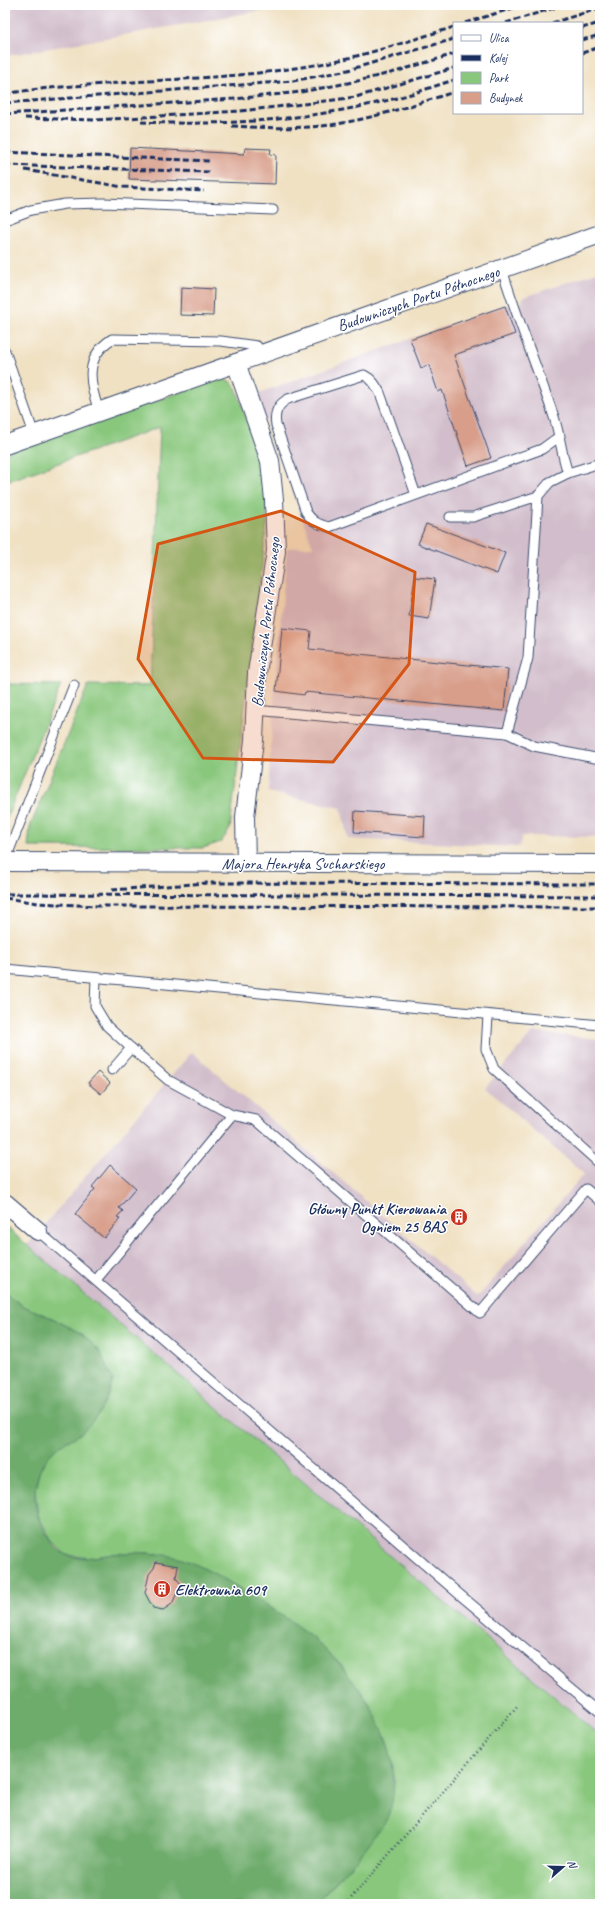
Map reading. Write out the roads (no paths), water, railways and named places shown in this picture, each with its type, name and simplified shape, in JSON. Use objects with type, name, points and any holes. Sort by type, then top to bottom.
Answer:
[{"type":"street","name":"Budowniczych Portu Północnego","points":[[5,445],[600,234]]},
{"type":"street","name":"Budowniczych Portu Północnego","points":[[236,363],[270,461],[274,500],[276,551],[257,673],[246,817],[246,863]]},
{"type":"street","name":"Majora Henryka Sucharskiego","points":[[5,861],[600,864]]},
{"type":"street","points":[[5,1203],[38,1231]]},
{"type":"lane","points":[[5,220],[31,210],[65,204],[104,203],[273,210]]},
{"type":"lane","points":[[502,269],[513,305],[560,436],[563,459],[568,473]]},
{"type":"lane","points":[[99,411],[90,388],[92,362],[101,346],[112,339],[221,341],[257,346],[260,354]]},
{"type":"lane","points":[[5,351],[34,434]]},
{"type":"lane","points":[[416,495],[380,393],[375,383],[370,378],[364,375],[288,399],[282,402],[276,410],[274,417],[276,426],[304,505],[312,521],[329,527],[542,450],[560,436]]},
{"type":"lane","points":[[450,517],[473,517],[538,496],[550,482],[568,473],[600,463]]},
{"type":"lane","points":[[507,733],[528,658],[538,496]]},
{"type":"lane","points":[[5,861],[74,685]]},
{"type":"lane","points":[[255,710],[507,733],[534,746],[600,758]]},
{"type":"lane","points":[[5,969],[488,1016],[600,1025]]},
{"type":"lane","points":[[96,978],[95,1006],[107,1026],[131,1048],[168,1080],[232,1115],[256,1120],[480,1313],[586,1188],[600,1201]]},
{"type":"lane","points":[[488,1016],[486,1049],[494,1068],[600,1164]]},
{"type":"lane","points":[[112,1070],[131,1048]]},
{"type":"lane","points":[[96,1280],[232,1115]]},
{"type":"lane","points":[[38,1231],[447,1583],[600,1712]]},
{"type":"railway","points":[[468,22],[523,5]]},
{"type":"railway","points":[[509,22],[563,5]]},
{"type":"railway","points":[[555,22],[600,8]]},
{"type":"railway","points":[[583,28],[600,23]]},
{"type":"railway","points":[[5,94],[30,90],[224,76],[295,68],[356,56],[453,27]]},
{"type":"railway","points":[[583,40],[600,35]]},
{"type":"railway","points":[[5,103],[293,81],[348,70],[453,39]]},
{"type":"railway","points":[[583,53],[600,47]]},
{"type":"railway","points":[[5,114],[234,99],[301,92],[395,72],[453,54]]},
{"type":"railway","points":[[25,118],[95,120],[240,111],[303,104],[356,97],[453,68]]},
{"type":"railway","points":[[141,122],[236,122],[299,117],[393,99],[453,80]]},
{"type":"railway","points":[[232,126],[281,128],[330,125],[408,107],[453,92]]},
{"type":"railway","points":[[5,152],[209,161]]},
{"type":"railway","points":[[5,165],[209,172]]},
{"type":"railway","points":[[25,170],[123,187],[204,191]]},
{"type":"railway","points":[[112,890],[207,883],[600,884]]},
{"type":"railway","points":[[7,894],[600,896]]},
{"type":"railway","points":[[5,898],[38,903],[98,906],[600,907]]},
{"type":"place","name":"Główny Punkt Kierowania Ogniem 25 BAS","points":[[459,1217]]},
{"type":"place","name":"Elektrownia 609","points":[[162,1589]]}]
